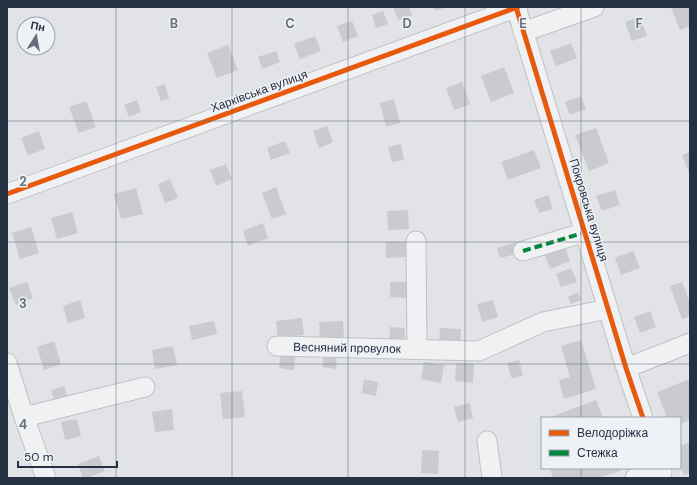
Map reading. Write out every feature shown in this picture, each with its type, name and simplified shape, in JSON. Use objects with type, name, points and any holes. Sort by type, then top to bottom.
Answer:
[{"type":"street","name":"Покровська вулиця","points":[[517,7],[523,32],[586,232],[626,368],[643,417]]},
{"type":"street","name":"Харківська вулиця","points":[[7,194],[517,7]]},
{"type":"street","points":[[523,32],[594,7]]},
{"type":"street","points":[[523,251],[586,232]]},
{"type":"street","name":"Весняний провулок","points":[[416,241],[417,349]]},
{"type":"street","name":"Весняний провулок","points":[[278,346],[479,351],[543,322],[608,309]]},
{"type":"street","points":[[626,368],[690,343]]},
{"type":"street","points":[[7,363],[24,417],[46,478]]},
{"type":"street","points":[[24,417],[145,387]]},
{"type":"street","points":[[487,441],[492,478]]},
{"type":"street","points":[[635,478],[662,473]]},
{"type":"building","points":[[393,7],[409,7],[412,15],[398,20]]},
{"type":"building","points":[[434,7],[447,7],[435,11]]},
{"type":"building","points":[[689,7],[690,26],[680,30],[671,8]]},
{"type":"building","points":[[383,11],[388,24],[376,28],[372,15]]},
{"type":"building","points":[[640,17],[647,36],[632,41],[625,22]]},
{"type":"building","points":[[352,21],[358,36],[343,42],[337,26]]},
{"type":"building","points":[[315,36],[321,51],[300,59],[294,44]]},
{"type":"building","points":[[571,43],[577,58],[556,66],[550,51]]},
{"type":"building","points":[[228,45],[238,70],[217,78],[207,53]]},
{"type":"building","points":[[276,51],[280,62],[262,69],[258,57]]},
{"type":"building","points":[[504,67],[514,93],[491,102],[481,76]]},
{"type":"building","points":[[462,82],[470,104],[454,110],[446,88]]},
{"type":"building","points":[[165,84],[169,98],[161,101],[156,87]]},
{"type":"building","points":[[581,96],[586,109],[570,115],[565,102]]},
{"type":"building","points":[[394,99],[400,123],[386,127],[380,103]]},
{"type":"building","points":[[137,100],[141,112],[129,117],[124,105]]},
{"type":"building","points":[[86,101],[96,127],[79,133],[69,107]]},
{"type":"building","points":[[327,126],[333,142],[319,148],[313,131]]},
{"type":"building","points":[[596,128],[609,163],[589,171],[575,135]]},
{"type":"building","points":[[39,131],[45,149],[28,155],[21,138]]},
{"type":"building","points":[[285,141],[290,153],[271,160],[267,148]]},
{"type":"building","points":[[401,144],[404,160],[392,162],[388,147]]},
{"type":"building","points":[[534,150],[541,168],[508,180],[501,162]]},
{"type":"building","points":[[690,152],[690,175],[682,155]]},
{"type":"building","points":[[226,164],[232,179],[216,186],[210,170]]},
{"type":"building","points":[[170,179],[178,198],[165,203],[158,184]]},
{"type":"building","points":[[276,187],[286,214],[272,219],[262,193]]},
{"type":"building","points":[[136,188],[143,214],[121,219],[114,194]]},
{"type":"building","points":[[615,190],[620,205],[602,211],[596,196]]},
{"type":"building","points":[[548,195],[553,209],[539,213],[534,200]]},
{"type":"building","points":[[408,210],[409,229],[388,230],[387,211]]},
{"type":"building","points":[[72,212],[78,233],[57,239],[51,218]]},
{"type":"building","points":[[263,223],[268,238],[248,246],[243,231]]},
{"type":"building","points":[[31,227],[39,253],[20,259],[12,233]]},
{"type":"building","points":[[386,242],[409,242],[410,257],[386,258]]},
{"type":"building","points":[[517,242],[520,253],[500,258],[497,248]]},
{"type":"building","points":[[564,244],[570,261],[550,269],[543,251]]},
{"type":"building","points":[[633,251],[640,268],[621,275],[615,258]]},
{"type":"building","points":[[571,268],[577,282],[561,287],[556,274]]},
{"type":"building","points":[[27,282],[33,298],[16,305],[9,288]]},
{"type":"building","points":[[390,282],[412,282],[411,298],[390,297]]},
{"type":"building","points":[[682,282],[690,302],[690,316],[682,319],[670,286]]},
{"type":"building","points":[[578,292],[581,300],[571,304],[568,297]]},
{"type":"building","points":[[80,300],[85,318],[68,323],[63,306]]},
{"type":"building","points":[[493,300],[498,317],[482,322],[477,304]]},
{"type":"building","points":[[650,311],[656,327],[640,333],[634,317]]},
{"type":"building","points":[[302,318],[304,335],[278,338],[276,321]]},
{"type":"building","points":[[214,321],[217,334],[192,340],[189,326]]},
{"type":"building","points":[[343,321],[344,337],[320,338],[319,322]]},
{"type":"building","points":[[390,327],[405,328],[404,344],[389,342]]},
{"type":"building","points":[[440,328],[461,329],[460,345],[439,344]]},
{"type":"building","points":[[581,340],[596,389],[564,399],[559,380],[570,377],[561,346]]},
{"type":"building","points":[[54,341],[61,364],[44,370],[37,347]]},
{"type":"building","points":[[173,346],[177,365],[155,369],[152,350]]},
{"type":"building","points":[[281,351],[296,352],[294,370],[279,368]]},
{"type":"building","points":[[324,352],[337,354],[336,369],[322,367]]},
{"type":"building","points":[[519,360],[523,375],[512,379],[507,363]]},
{"type":"building","points":[[424,362],[444,365],[441,383],[421,379]]},
{"type":"building","points":[[456,363],[474,364],[473,383],[455,381]]},
{"type":"building","points":[[364,379],[378,382],[376,396],[362,393]]},
{"type":"building","points":[[690,379],[690,420],[681,424],[681,417],[667,417],[657,392]]},
{"type":"building","points":[[64,386],[68,398],[55,402],[51,390]]},
{"type":"building","points":[[242,391],[245,417],[223,419],[220,393]]},
{"type":"building","points":[[596,400],[603,417],[551,417]]},
{"type":"building","points":[[470,403],[473,418],[458,422],[454,407]]},
{"type":"building","points":[[172,409],[174,430],[155,432],[152,412]]},
{"type":"building","points":[[77,419],[81,436],[65,440],[61,422]]},
{"type":"building","points":[[690,442],[690,473],[684,475],[681,467],[681,446]]},
{"type":"building","points":[[422,450],[439,451],[438,474],[421,473]]},
{"type":"building","points":[[99,456],[105,471],[83,478],[78,464]]},
{"type":"building","points":[[550,469],[619,469],[620,471],[598,478],[553,478]]},
{"type":"marked path","points":[[523,251],[586,232]]},
{"type":"cycle path","points":[[516,7],[626,368],[643,417]]},
{"type":"cycle path","points":[[7,194],[518,7]]}]
